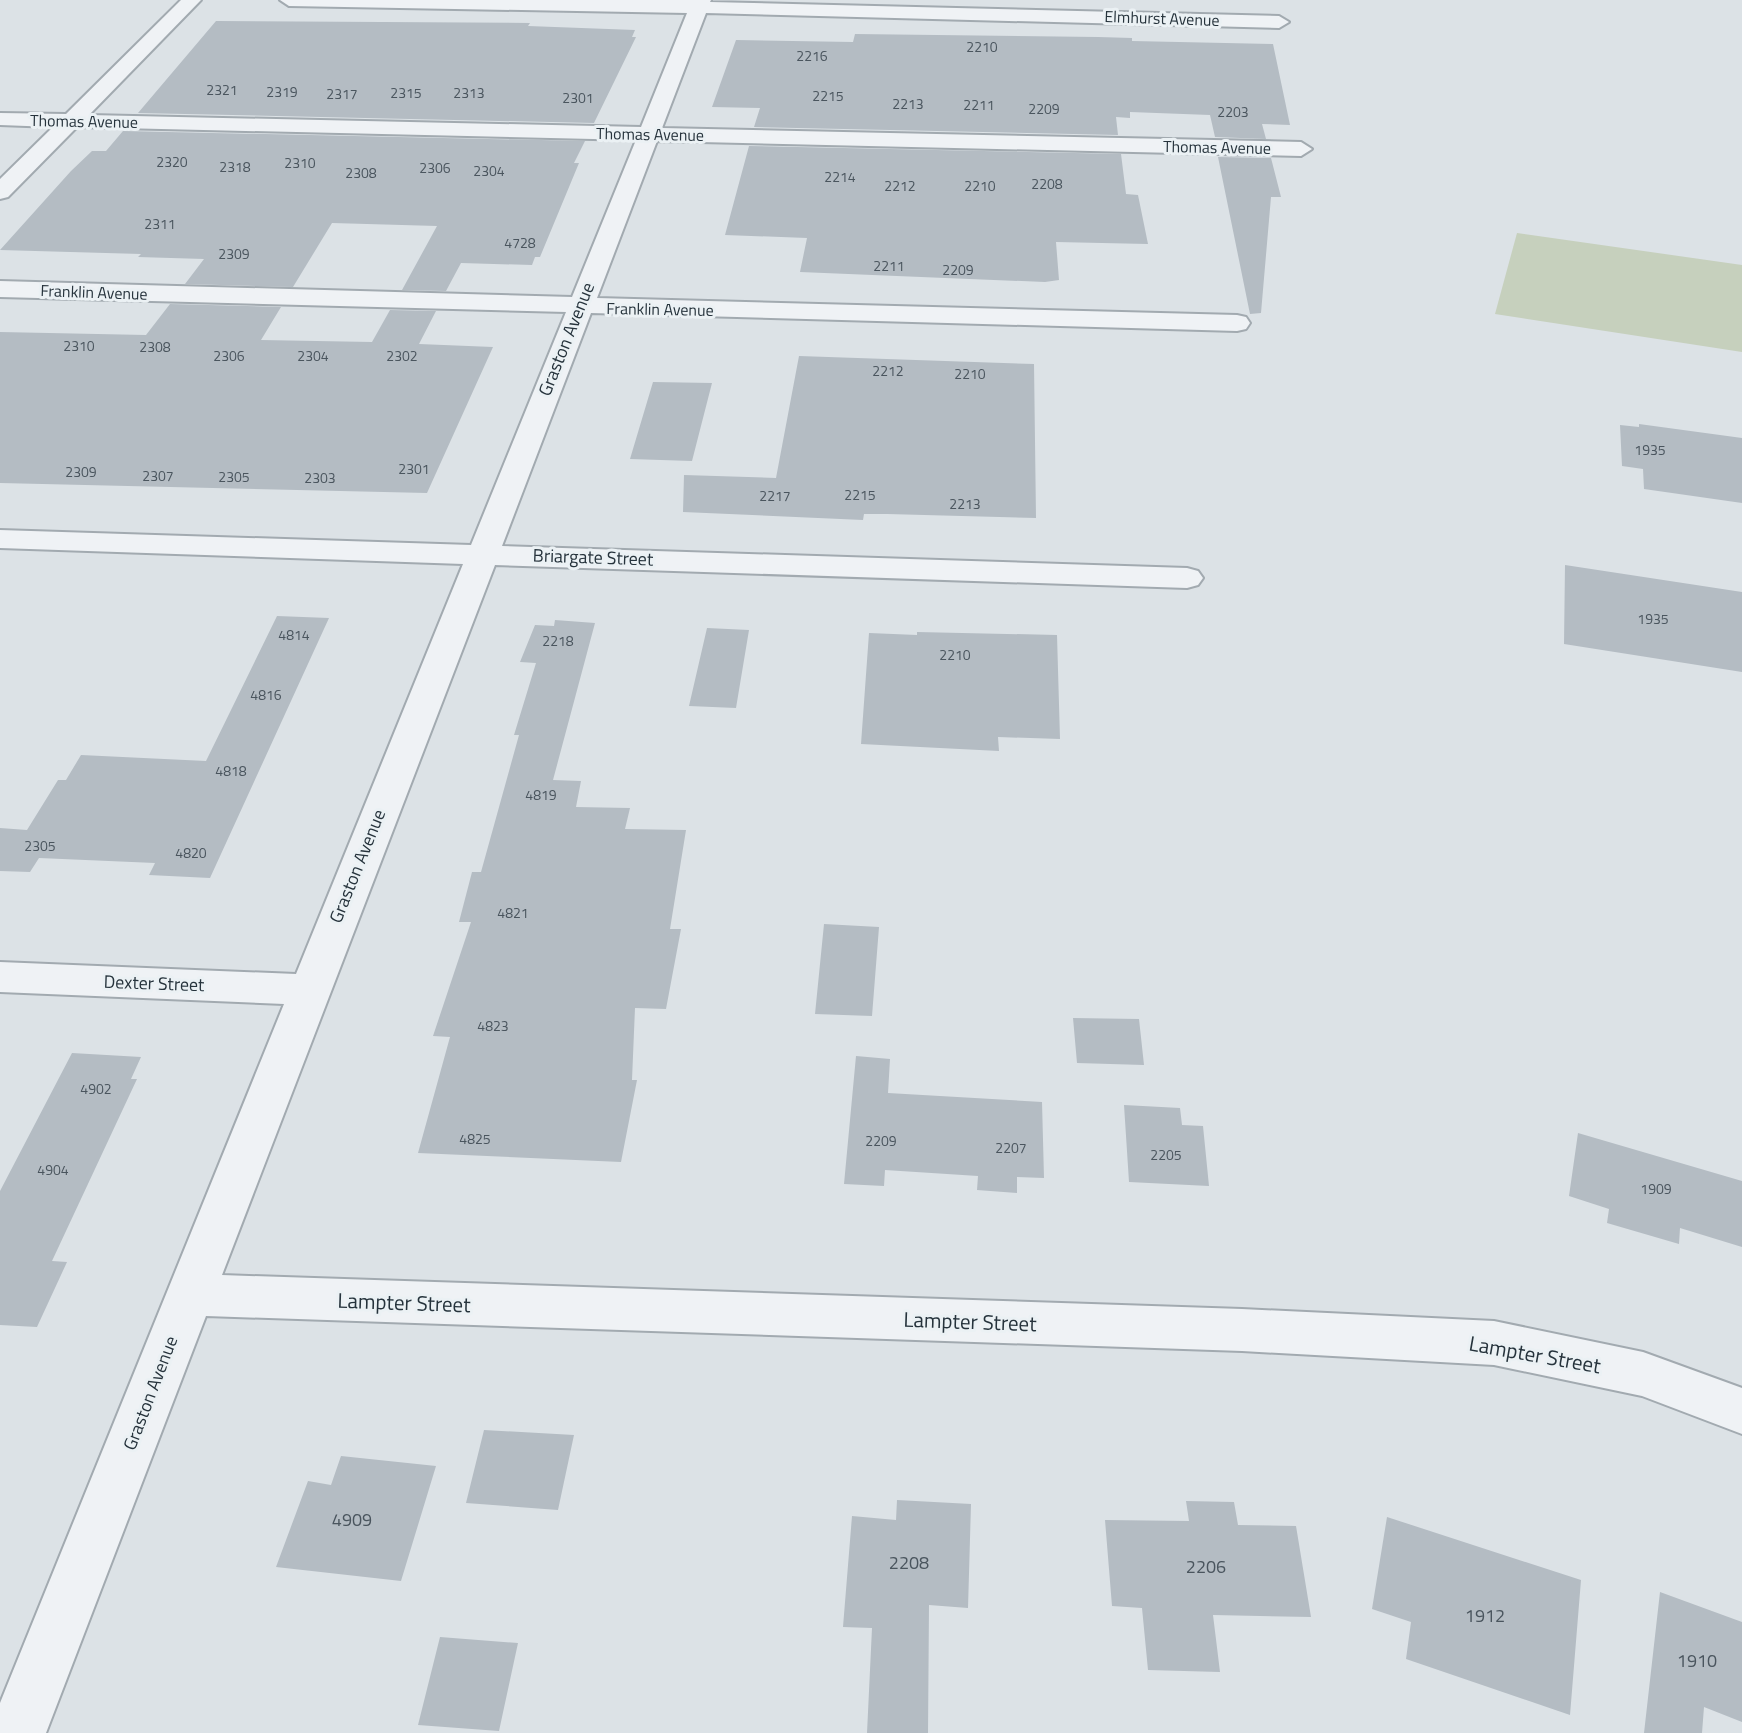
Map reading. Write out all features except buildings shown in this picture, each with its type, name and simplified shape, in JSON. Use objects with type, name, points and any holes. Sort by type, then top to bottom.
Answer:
[{"type":"street","points":[[0,192],[192,0]]},
{"type":"street","name":"Elmhurst Avenue","points":[[289,0],[700,4],[1279,22]]},
{"type":"street","name":"Graston Avenue","points":[[17,1733],[308,990],[700,4]]},
{"type":"street","name":"Thomas Avenue","points":[[0,119],[1301,149]]},
{"type":"street","name":"Franklin Avenue","points":[[0,289],[578,307],[1237,323]]},
{"type":"street","name":"Briargate Street","points":[[0,539],[1186,578]]},
{"type":"street","name":"Dexter Street","points":[[0,977],[308,990]]},
{"type":"street","name":"Lampter Street","points":[[188,1295],[1242,1330],[1494,1343],[1643,1374],[1742,1411]]},
{"type":"green space","points":[[1517,233],[1742,265],[1742,352],[1495,314]]}]
